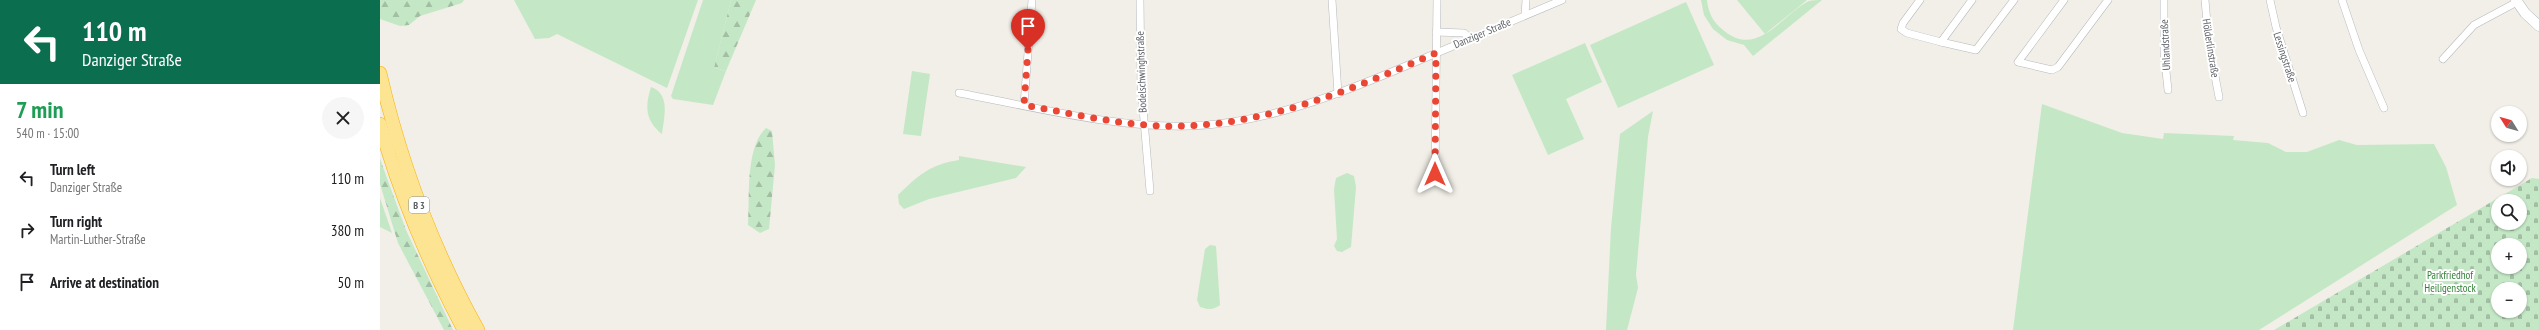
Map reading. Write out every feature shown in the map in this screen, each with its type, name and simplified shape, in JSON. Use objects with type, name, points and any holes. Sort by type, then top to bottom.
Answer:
[{"type":"highway","name":"B 3","points":[[380,73],[392,126],[418,203],[447,271],[478,330]]},
{"type":"highway","name":"B 3","points":[[380,124],[402,195],[418,236],[464,330]]},
{"type":"street","points":[[1024,105],[1032,0]]},
{"type":"street","name":"Bodelschwinghstraße","points":[[1140,0],[1142,110],[1150,191]]},
{"type":"street","points":[[1332,0],[1338,94]]},
{"type":"street","points":[[1435,174],[1437,0]]},
{"type":"street","points":[[1526,0],[1526,15]]},
{"type":"street","name":"Danziger Straße","points":[[959,93],[1143,124],[1191,126],[1232,122],[1288,109],[1338,94],[1562,0]]},
{"type":"street","points":[[1920,0],[1903,22],[1901,29],[1907,33],[1976,50],[2014,0]]},
{"type":"street","points":[[1941,42],[1972,0]]},
{"type":"street","points":[[2064,0],[2018,62],[2052,70],[2058,67],[2108,0]]},
{"type":"street","name":"Uhlandstraße","points":[[2164,0],[2164,52],[2168,90]]},
{"type":"street","name":"Hölderlinstraße","points":[[2205,0],[2209,45],[2219,97]]},
{"type":"street","name":"Lessingstraße","points":[[2270,0],[2276,27],[2304,113]]},
{"type":"street","points":[[2342,0],[2359,50],[2384,108]]},
{"type":"street","points":[[2443,59],[2474,26],[2517,1],[2539,26]]},
{"type":"street","points":[[1436,32],[1464,33],[1470,38]]},
{"type":"green space","points":[[380,0],[464,0],[462,3],[420,16],[409,25],[400,26],[380,19]]},
{"type":"green space","points":[[514,0],[698,0],[667,88],[557,34],[549,38],[535,39]]},
{"type":"green space","points":[[703,0],[731,0],[714,68],[726,71],[713,105],[673,99],[671,96]]},
{"type":"green space","points":[[731,0],[756,0],[726,71],[714,68]]},
{"type":"green space","points":[[1701,0],[1707,0],[1708,9],[1716,23],[1722,29],[1735,37],[1747,40],[1769,32],[1799,7],[1809,1],[1822,0],[1753,56],[1744,45],[1727,40],[1713,29],[1704,15]]},
{"type":"green space","points":[[1737,0],[1807,0],[1765,34]]},
{"type":"green space","points":[[1686,2],[1714,65],[1618,108],[1590,45]]},
{"type":"green space","points":[[1585,43],[1602,82],[1566,99],[1584,139],[1548,155],[1512,75]]},
{"type":"green space","points":[[912,71],[930,74],[921,136],[903,134]]},
{"type":"green space","points":[[651,87],[657,90],[664,101],[665,114],[662,134],[656,129],[649,118],[647,107]]},
{"type":"green space","points":[[2042,104],[2122,133],[2163,139],[2164,133],[2234,136],[2233,140],[2268,143],[2286,152],[2307,152],[2339,140],[2357,145],[2434,144],[2446,167],[2457,205],[2259,330],[2013,330]]},
{"type":"green space","points":[[1653,111],[1648,137],[1636,275],[1638,288],[1627,330],[1606,330],[1611,228],[1620,134]]},
{"type":"green space","points":[[766,128],[772,131],[775,165],[769,229],[760,233],[748,225],[749,187],[755,148],[759,137]]},
{"type":"green space","points":[[959,156],[1026,167],[1016,178],[929,199],[904,209],[899,204],[898,195],[919,176],[932,168],[959,160]]},
{"type":"green space","points":[[380,159],[406,230],[453,330],[444,330],[398,243],[380,184]]},
{"type":"green space","points":[[1347,173],[1354,176],[1356,187],[1351,247],[1342,252],[1337,251],[1334,246],[1337,239],[1334,189],[1336,178]]},
{"type":"green space","name":"Parkfriedhof Heiligenstock","points":[[2532,178],[2539,179],[2539,330],[2274,330],[2491,202],[2491,230],[2527,230],[2527,194],[2505,194],[2518,186],[2527,186],[2527,181]]},
{"type":"green space","points":[[380,198],[392,233],[380,227]]},
{"type":"green space","points":[[1210,245],[1216,246],[1220,305],[1213,309],[1200,307],[1197,300],[1205,249]]},
{"type":"route","points":[[1028,50],[1024,105],[1118,122],[1170,126],[1191,126],[1232,122],[1294,108],[1350,90],[1436,53],[1435,174]]}]
